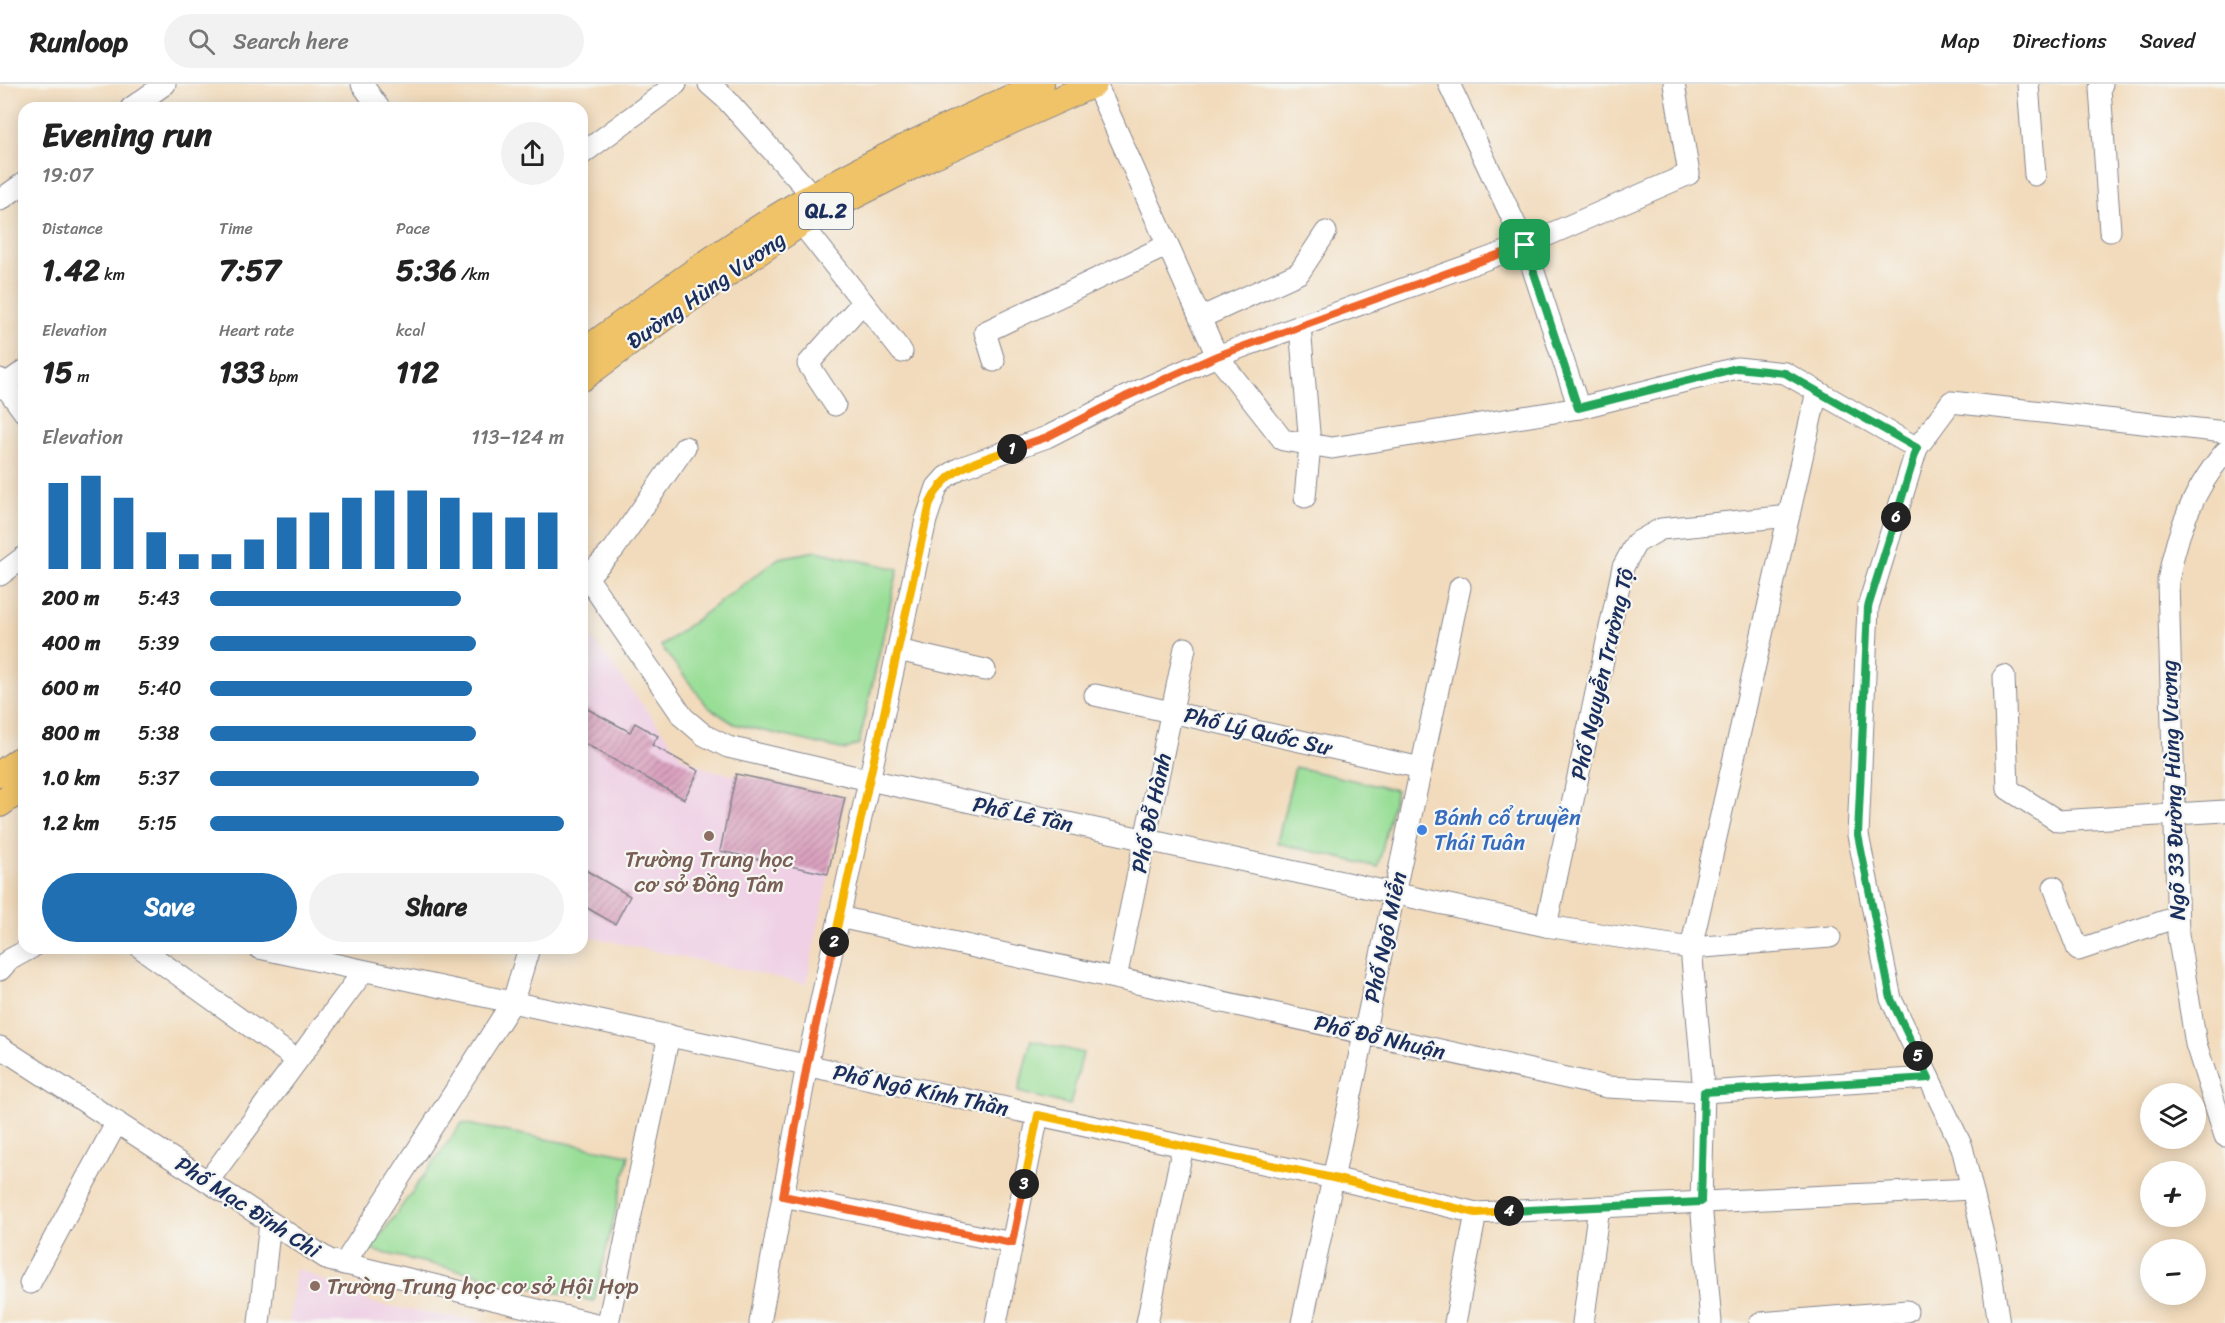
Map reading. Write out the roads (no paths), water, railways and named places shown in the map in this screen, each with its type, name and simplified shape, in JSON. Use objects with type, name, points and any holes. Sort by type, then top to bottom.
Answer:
[{"type":"main road","name":"Đường Hùng Vương","points":[[588,348],[669,289],[820,203],[920,139],[1041,84]]},
{"type":"main road","name":"Đường Hùng Vương","points":[[588,374],[678,306],[801,223],[820,203],[1095,84]]},
{"type":"main road","points":[[0,774],[18,761]]},
{"type":"main road","points":[[0,804],[18,791]]},
{"type":"street","points":[[140,102],[165,84]]},
{"type":"street","points":[[362,84],[374,102]]},
{"type":"street","points":[[588,150],[676,84]]},
{"type":"street","points":[[709,84],[725,98],[820,203]]},
{"type":"street","points":[[1095,84],[1217,356],[1283,440],[1332,448],[1578,408],[1737,368],[1785,373],[1917,448]]},
{"type":"street","points":[[1449,84],[1525,245],[1578,408]]},
{"type":"street","points":[[760,1323],[807,1065],[928,511],[937,487],[960,468],[1047,437],[1125,397],[1217,356],[1525,245],[1689,174],[1674,84]]},
{"type":"street","points":[[2028,84],[2035,175]]},
{"type":"street","points":[[2102,84],[2100,88],[2110,231]]},
{"type":"street","points":[[0,200],[18,187]]},
{"type":"street","points":[[801,223],[902,351]]},
{"type":"street","points":[[1200,318],[1299,273],[1326,232]]},
{"type":"street","points":[[994,361],[985,332],[1168,245]]},
{"type":"street","points":[[836,405],[808,364],[863,302]]},
{"type":"street","points":[[1300,326],[1310,445],[1305,497]]},
{"type":"street","points":[[18,374],[1,384],[18,405]]},
{"type":"street","points":[[1711,1323],[1701,1202],[1704,1092],[1692,948],[1817,391]]},
{"type":"street","points":[[1999,1323],[1989,1260],[1962,1147],[1891,999],[1858,835],[1868,607],[1917,448],[1951,402],[2225,432]]},
{"type":"street","points":[[588,571],[614,549],[685,447]]},
{"type":"street","name":"Ngõ 33 Đường Hùng Vương","points":[[2225,452],[2190,507],[2174,549],[2168,581],[2177,917],[2196,1044],[2225,1136]]},
{"type":"street","name":"Phố Nguyễn Trường Tộ","points":[[1546,926],[1623,567],[1636,543],[1661,529],[1789,516]]},
{"type":"street","points":[[0,575],[18,562]]},
{"type":"street","name":"Phố Lê Tần","points":[[588,578],[683,717],[704,735],[728,747],[869,780],[1546,926],[1692,948],[1830,937]]},
{"type":"street","name":"Phố Ngô Miễn","points":[[1302,1323],[1460,587]]},
{"type":"street","name":"Phố Đỗ Hành","points":[[1116,978],[1185,648]]},
{"type":"street","points":[[898,650],[985,670]]},
{"type":"street","points":[[2004,676],[2008,789],[2058,821],[2225,811]]},
{"type":"street","name":"Phố Lý Quốc Sư","points":[[1095,694],[1421,768]]},
{"type":"street","points":[[2054,887],[2078,950],[2177,917]]},
{"type":"street","name":"Phố Đỗ Nhuận","points":[[839,917],[1607,1087],[1704,1092],[1929,1078]]},
{"type":"street","points":[[0,970],[9,960],[20,954]]},
{"type":"street","points":[[149,954],[297,1060]]},
{"type":"street","name":"Phố Ngô Kính Thần","points":[[286,954],[1333,1178],[1476,1213],[1972,1189]]},
{"type":"street","points":[[344,1264],[513,1001],[527,954]]},
{"type":"street","points":[[208,1181],[363,972]]},
{"type":"street","points":[[608,1323],[669,1035]]},
{"type":"street","name":"Phố Mạc Đĩnh Chi","points":[[4,1056],[117,1122],[329,1260],[592,1323]]},
{"type":"street","points":[[996,1323],[1038,1115]]},
{"type":"street","points":[[30,1283],[117,1122]]},
{"type":"street","points":[[1147,1323],[1183,1146]]},
{"type":"street","points":[[783,1196],[1012,1243]]},
{"type":"street","points":[[1582,1323],[1599,1207]]},
{"type":"street","points":[[1455,1323],[1476,1213]]},
{"type":"street","points":[[259,1323],[270,1222]]},
{"type":"street","points":[[1760,1323],[1907,1311]]},
{"type":"place","name":"Bánh cổ truyền Thái Tuân","points":[[1422,830]]},
{"type":"place","name":"Trường Trung học cơ sở Đồng Tâm","points":[[709,836]]},
{"type":"place","name":"Trường Trung học cơ sở Hội Hợp","points":[[315,1286]]}]
